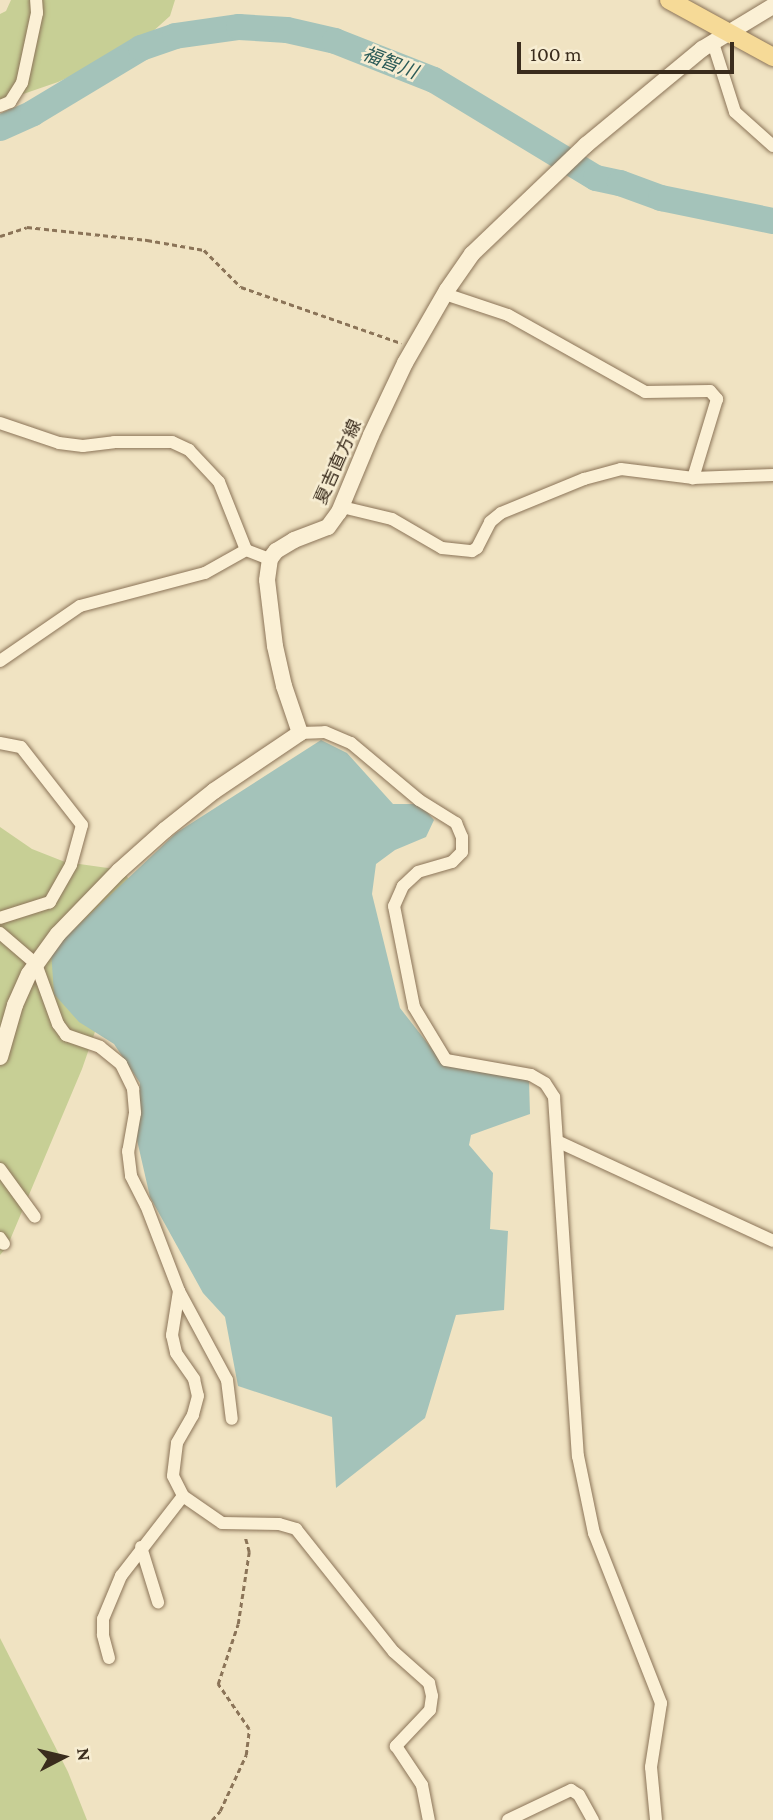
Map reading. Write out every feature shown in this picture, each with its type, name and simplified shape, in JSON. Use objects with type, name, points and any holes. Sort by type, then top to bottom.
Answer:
[{"type":"main road","points":[[669,0],[720,38],[773,57]]},
{"type":"main road","name":"夏吉直方線","points":[[270,559],[276,551],[294,540],[328,527],[342,507],[371,435],[414,348],[444,294],[472,254],[586,145],[720,38],[773,6]]},
{"type":"main road","points":[[0,1058],[15,1005],[36,964],[58,934],[119,871],[165,830],[214,791],[300,733],[284,685],[275,646],[267,580],[270,559]]},
{"type":"street","points":[[0,106],[10,102],[22,83],[37,13],[36,0]]},
{"type":"street","points":[[720,38],[735,112],[773,146]]},
{"type":"street","points":[[444,294],[508,315],[645,392],[710,391],[717,399],[692,478]]},
{"type":"street","points":[[0,424],[59,443],[83,446],[114,442],[172,442],[189,450],[219,482],[246,550],[270,559]]},
{"type":"street","points":[[342,507],[392,519],[442,548],[472,551],[477,548],[490,522],[501,513],[584,479],[621,469],[692,478],[773,475]]},
{"type":"street","points":[[0,661],[80,606],[205,573],[246,550]]},
{"type":"street","points":[[300,733],[325,732],[351,743],[419,800],[456,823],[462,836],[462,852],[452,862],[418,872],[403,886],[394,906],[414,1007],[446,1059],[531,1075],[545,1083],[554,1097],[578,1456],[594,1533],[661,1703],[651,1767],[656,1820]]},
{"type":"street","points":[[0,743],[21,747],[82,825],[71,865],[50,901],[0,918]]},
{"type":"street","points":[[0,933],[36,964],[58,1024],[66,1035],[100,1047],[121,1064],[133,1089],[135,1113],[128,1151],[131,1176],[146,1205],[179,1292],[227,1380],[232,1419]]},
{"type":"street","points":[[559,1142],[773,1241]]},
{"type":"street","points":[[0,1169],[35,1217]]},
{"type":"street","points":[[179,1292],[172,1335],[176,1353],[194,1379],[198,1396],[193,1415],[177,1443],[173,1476],[183,1496],[222,1523],[279,1524],[296,1529],[394,1652],[429,1684],[432,1696],[430,1710],[396,1746],[422,1785],[429,1820]]},
{"type":"street","points":[[109,1658],[103,1635],[103,1619],[121,1576],[183,1496]]},
{"type":"street","points":[[141,1547],[158,1602]]},
{"type":"street","points":[[508,1820],[571,1790],[579,1795],[593,1820]]},
{"type":"path","points":[[0,236],[27,227],[147,240],[204,250],[241,286],[414,348]]},
{"type":"path","points":[[212,1820],[220,1811],[246,1755],[250,1729],[218,1684],[238,1624],[249,1552],[242,1523]]},
{"type":"green space","points":[[11,0],[175,0],[170,16],[150,34],[109,59],[58,82],[0,102],[0,14],[6,11]]},
{"type":"green space","points":[[0,827],[32,849],[65,862],[122,870],[131,882],[120,960],[82,1069],[7,1247],[0,1255]]},
{"type":"green space","points":[[0,1638],[68,1772],[87,1820],[0,1820]]},
{"type":"water","points":[[321,740],[347,753],[393,804],[420,804],[434,820],[426,837],[395,850],[376,864],[372,894],[400,1008],[443,1063],[529,1080],[530,1114],[471,1135],[469,1145],[493,1173],[490,1229],[508,1231],[504,1310],[456,1315],[425,1418],[336,1488],[332,1417],[238,1386],[225,1317],[203,1293],[150,1197],[137,1140],[140,1083],[114,1044],[79,1022],[54,994],[51,951],[176,833]]},
{"type":"waterway","name":"福智川","points":[[0,128],[33,113],[141,48],[175,36],[239,27],[287,30],[335,41],[434,80],[596,178],[620,183],[661,198],[773,221]]}]
